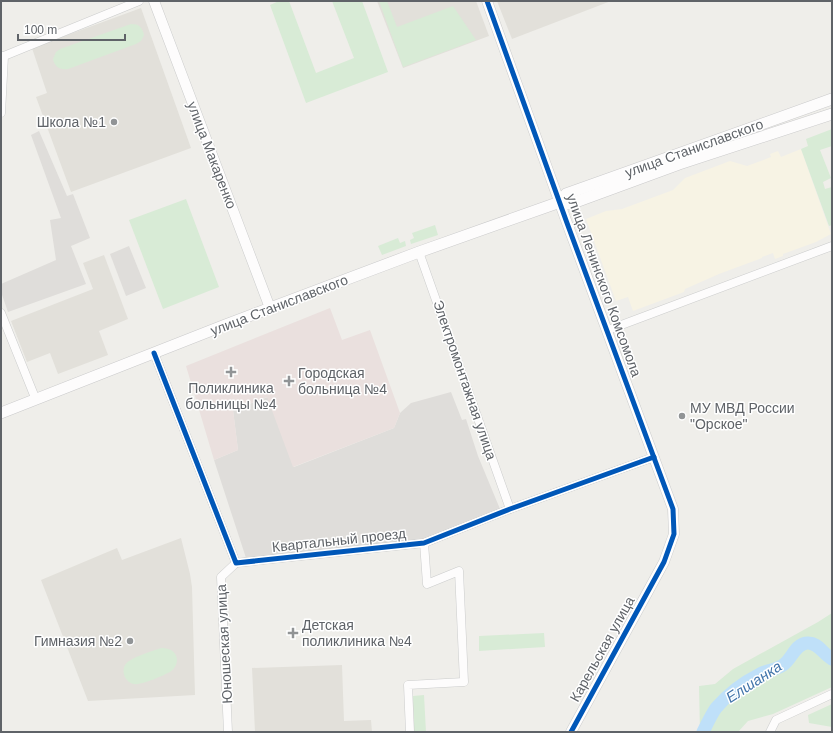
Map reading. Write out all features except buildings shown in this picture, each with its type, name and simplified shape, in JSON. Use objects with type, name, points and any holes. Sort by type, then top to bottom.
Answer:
[{"type":"main road","name":"улица Станиславского","points":[[560,202],[566,194],[832,99]]},
{"type":"main road","name":"улица Станиславского","points":[[1,413],[224,325],[419,252],[560,202],[570,204],[679,164],[832,114]]},
{"type":"street","points":[[1,113],[2,56],[139,1]]},
{"type":"street","name":"улица Макаренко","points":[[154,1],[270,308]]},
{"type":"street","name":"улица Ленинского Комсомола","points":[[487,1],[673,508],[674,534],[664,562],[655,578]]},
{"type":"street","points":[[608,330],[832,246]]},
{"type":"street","name":"Электромонтажная улица","points":[[419,252],[510,509]]},
{"type":"street","points":[[1,313],[36,400]]},
{"type":"street","points":[[154,353],[236,563]]},
{"type":"street","name":"Квартальный проезд","points":[[236,563],[424,543],[510,509],[654,457]]},
{"type":"street","points":[[410,732],[408,685],[464,682],[459,571],[427,584],[424,543]]},
{"type":"street","name":"Юношеская улица","points":[[228,732],[221,577],[236,563]]},
{"type":"street","name":"Карельская улица","points":[[571,732],[655,578]]},
{"type":"street","points":[[770,732],[776,720],[832,694]]},
{"type":"shaded area","points":[[377,1],[476,1],[489,36],[403,68]]},
{"type":"shaded area","points":[[497,1],[611,1],[512,39]]},
{"type":"shaded area","name":"Школа №1","points":[[141,8],[191,148],[71,192],[36,97],[47,93],[32,48]]},
{"type":"shaded area","points":[[39,131],[67,196],[73,194],[90,238],[71,246],[86,284],[8,312],[1,292],[1,284],[56,260],[50,220],[61,218],[31,135]]},
{"type":"shaded area","points":[[801,149],[831,234],[816,242],[783,254],[783,256],[775,259],[773,253],[762,257],[685,289],[684,292],[633,311],[628,297],[616,301],[586,219],[606,211],[622,209],[673,190],[685,178],[730,161],[747,166],[771,157],[770,154],[778,151],[781,157]]},
{"type":"shaded area","points":[[129,246],[146,288],[126,296],[110,254]]},
{"type":"shaded area","points":[[104,255],[128,319],[99,331],[108,355],[58,374],[50,353],[27,362],[11,321],[93,289],[83,263]]},
{"type":"shaded area","name":"Городская больница №4","points":[[330,308],[342,340],[370,330],[400,413],[394,428],[293,467],[267,397],[233,410],[238,450],[214,460],[186,366]]},
{"type":"shaded area","points":[[451,392],[462,420],[466,419],[478,456],[500,509],[423,540],[246,558],[214,460],[238,450],[233,410],[268,397],[294,467],[394,428],[400,413],[411,403]]},
{"type":"shaded area","name":"Гимназия №2","points":[[181,538],[192,587],[195,695],[88,701],[41,580],[117,548],[122,560]]},
{"type":"shaded area","points":[[342,665],[344,721],[371,720],[372,732],[255,732],[252,668]]},
{"type":"green space","points":[[279,1],[289,1],[316,73],[354,58],[332,1],[362,1],[388,72],[306,103],[270,5]]},
{"type":"green space","points":[[379,1],[387,1],[397,27],[453,6],[476,40],[403,67]]},
{"type":"green space","points":[[131,24],[140,26],[144,35],[141,41],[136,44],[68,69],[62,69],[55,64],[53,59],[56,52],[60,49]]},
{"type":"green space","points":[[832,129],[832,146],[820,150],[831,178],[823,182],[825,189],[832,187],[832,225],[829,226],[801,149],[808,146],[806,139]]},
{"type":"green space","points":[[186,199],[219,287],[163,309],[129,220]]},
{"type":"green space","points":[[435,225],[438,235],[411,244],[410,240],[414,238],[412,233]]},
{"type":"green space","points":[[398,238],[400,243],[405,241],[406,246],[382,255],[378,246]]},
{"type":"green space","points":[[832,613],[832,687],[773,714],[748,721],[738,732],[700,732],[699,686],[715,684],[733,669]]},
{"type":"green space","points":[[544,633],[545,647],[479,651],[479,636]]},
{"type":"green space","points":[[161,648],[171,650],[176,656],[176,664],[170,672],[150,681],[138,684],[133,684],[124,676],[124,668],[129,661],[140,655]]},
{"type":"green space","points":[[424,695],[426,732],[414,732],[413,696]]},
{"type":"green space","points":[[832,704],[832,727],[809,723],[808,715]]},
{"type":"waterway","name":"Елшанка","points":[[703,732],[716,708],[731,693],[754,677],[783,665],[799,646],[807,643],[814,644],[832,659]]},
{"type":"cycle path","points":[[487,1],[567,223],[673,509],[674,534],[664,562],[571,732]]},
{"type":"cycle path","points":[[154,353],[236,563],[424,543],[510,509],[654,457]]},
{"type":"place","name":"Школа №1","points":[[114,122]]},
{"type":"place","name":"Поликлиника больницы №4","points":[[231,372]]},
{"type":"place","name":"Городская больница №4","points":[[289,381]]},
{"type":"place","name":"МУ МВД России \"Орское\"","points":[[682,416]]},
{"type":"place","name":"Детская поликлиника №4","points":[[293,633]]},
{"type":"place","name":"Гимназия №2","points":[[130,641]]}]
